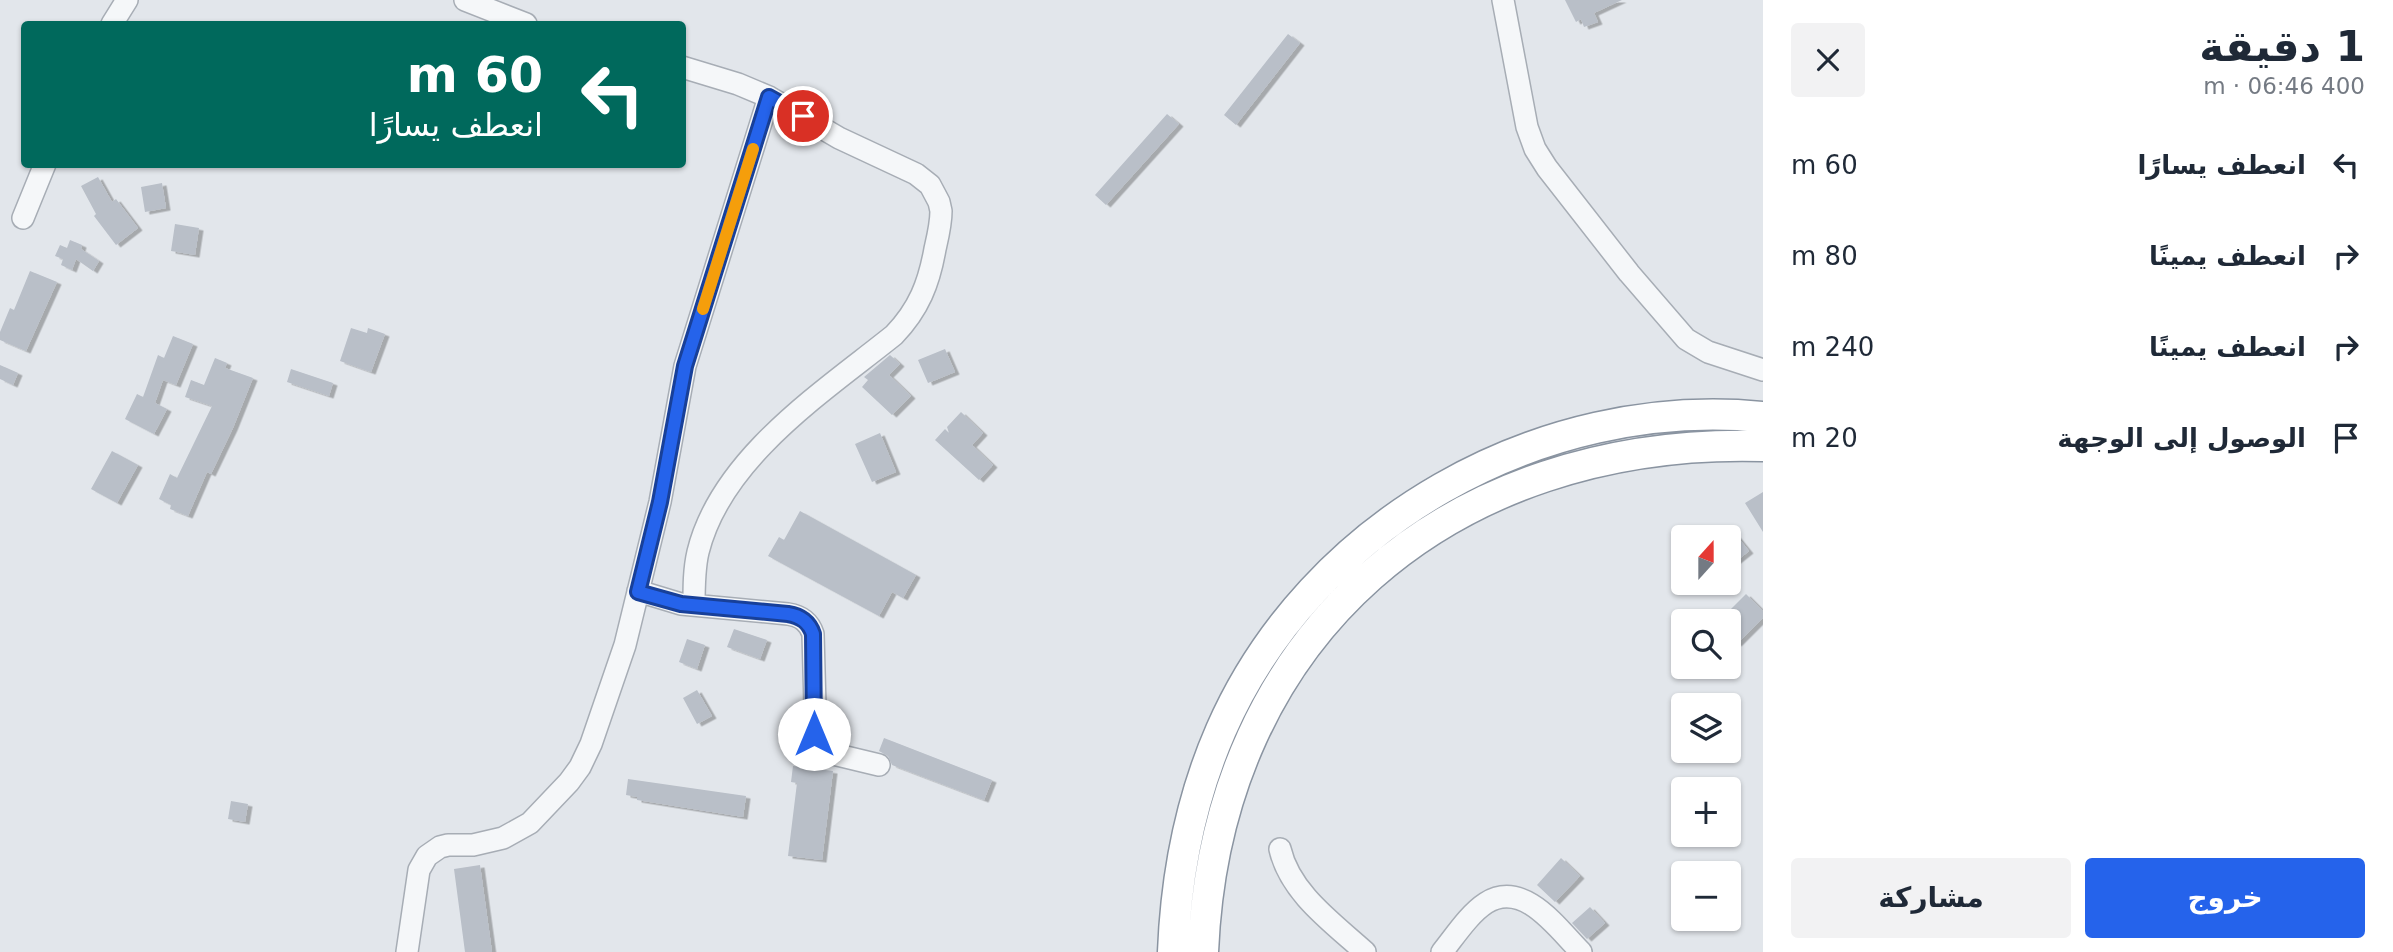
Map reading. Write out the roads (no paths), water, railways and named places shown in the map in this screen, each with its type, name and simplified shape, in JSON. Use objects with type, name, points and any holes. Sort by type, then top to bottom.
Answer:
[{"type":"highway","points":[[1173,952],[1177,892],[1189,824],[1221,729],[1252,670],[1270,643],[1312,591],[1356,548],[1431,493],[1486,465],[1551,440],[1654,419],[1724,415],[1763,417]]},
{"type":"highway","points":[[1203,952],[1212,863],[1225,810],[1255,733],[1290,670],[1333,612],[1382,565],[1438,525],[1479,502],[1527,481],[1585,465],[1660,452],[1703,446],[1763,446]]},
{"type":"street","points":[[114,21],[127,0]]},
{"type":"street","points":[[465,0],[518,21]]},
{"type":"street","points":[[1503,0],[1527,127],[1535,149],[1547,168],[1629,273],[1686,339],[1708,352],[1763,370]]},
{"type":"street","points":[[686,68],[738,84],[769,97],[839,138],[923,179],[935,193],[941,211],[928,284],[908,321],[788,421],[753,455],[726,490],[714,510],[699,551],[694,605]]},
{"type":"street","points":[[407,952],[419,870],[427,856],[440,847],[488,843],[517,831],[559,794],[580,767],[592,744],[620,662],[638,592],[660,502],[685,366],[769,97]]},
{"type":"street","points":[[23,218],[43,168]]},
{"type":"street","points":[[638,592],[694,605],[795,615],[807,622],[814,642],[816,743],[825,752],[879,765]]},
{"type":"street","points":[[1280,849],[1286,869],[1297,887],[1365,952]]},
{"type":"street","points":[[1442,952],[1486,903],[1509,897],[1531,904],[1581,952]]}]
